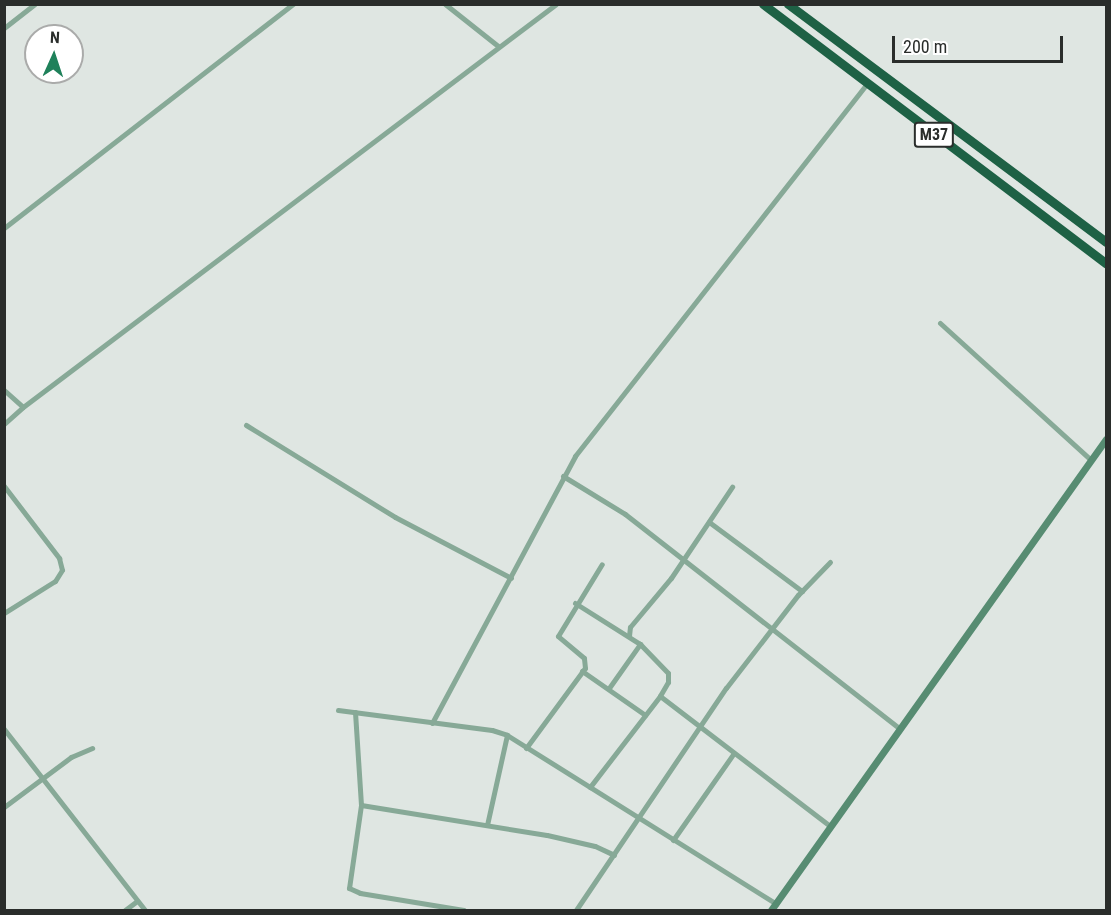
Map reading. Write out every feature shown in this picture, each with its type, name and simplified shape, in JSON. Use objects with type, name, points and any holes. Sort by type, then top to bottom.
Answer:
[{"type":"highway","name":"M37","points":[[763,4],[866,85],[1107,263]]},
{"type":"highway","name":"M37","points":[[788,4],[868,68],[1107,242]]},
{"type":"main road","points":[[771,910],[1107,439]]},
{"type":"street","points":[[4,28],[35,4]]},
{"type":"street","points":[[4,228],[293,4]]},
{"type":"street","points":[[445,4],[498,46]]},
{"type":"street","points":[[4,424],[23,407],[556,4]]},
{"type":"street","points":[[432,723],[511,578],[563,476],[866,85]]},
{"type":"street","points":[[940,323],[1091,460]]},
{"type":"street","points":[[4,390],[23,407]]},
{"type":"street","points":[[246,425],[395,517],[511,578]]},
{"type":"street","points":[[563,476],[625,514],[682,560],[773,627],[899,728]]},
{"type":"street","points":[[4,486],[59,558],[62,570],[55,581],[4,613]]},
{"type":"street","points":[[629,636],[630,627],[710,522],[732,487]]},
{"type":"street","points":[[710,522],[802,591]]},
{"type":"street","points":[[576,910],[700,727],[773,627],[802,591],[830,562]]},
{"type":"street","points":[[526,748],[582,671],[584,658],[558,636],[575,603],[602,564]]},
{"type":"street","points":[[575,603],[640,644],[668,673],[668,682],[660,696],[590,787]]},
{"type":"street","points":[[609,688],[640,644]]},
{"type":"street","points":[[582,671],[645,715]]},
{"type":"street","points":[[660,696],[830,826]]},
{"type":"street","points":[[338,710],[507,735],[776,904]]},
{"type":"street","points":[[355,712],[361,805],[349,888],[360,893],[464,910]]},
{"type":"street","points":[[4,729],[145,910]]},
{"type":"street","points":[[487,825],[507,735]]},
{"type":"street","points":[[4,807],[71,757],[92,748]]},
{"type":"street","points":[[673,840],[734,753]]},
{"type":"street","points":[[361,805],[581,842],[614,855]]},
{"type":"street","points":[[125,910],[137,901]]}]
